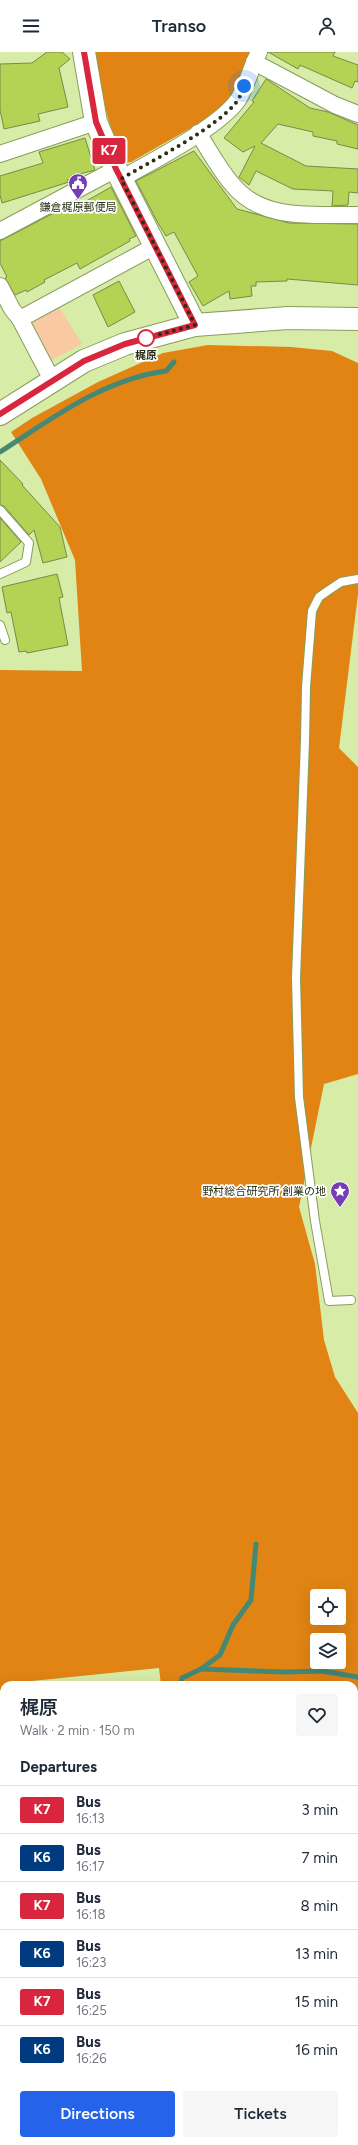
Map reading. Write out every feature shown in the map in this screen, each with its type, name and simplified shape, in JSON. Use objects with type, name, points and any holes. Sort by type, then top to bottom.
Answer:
[{"type":"street","points":[[84,52],[96,122],[119,174],[195,325]]},
{"type":"street","points":[[0,231],[119,174],[198,133],[227,112],[238,99],[256,57],[335,105],[358,114]]},
{"type":"street","points":[[0,154],[96,122]]},
{"type":"street","points":[[198,133],[232,184],[252,203],[271,210],[292,214],[358,215]]},
{"type":"street","points":[[11,315],[155,246]]},
{"type":"street","points":[[0,286],[11,315],[52,380]]},
{"type":"street","points":[[0,414],[84,361],[125,344],[195,325],[288,318],[358,319]]},
{"type":"lane","points":[[0,510],[29,543],[26,562],[0,574]]},
{"type":"lane","points":[[351,1300],[328,1301],[316,1228],[300,1097],[296,978],[306,687],[312,611],[320,597],[329,590],[341,582],[358,579]]},
{"type":"lane","points":[[0,625],[5,640]]},
{"type":"shaded area","points":[[96,52],[251,52],[230,99],[212,116],[131,162],[125,163],[109,123],[100,81]]},
{"type":"shaded area","points":[[59,307],[82,344],[48,362],[30,329],[32,321]]},
{"type":"shaded area","points":[[208,345],[291,347],[332,351],[358,363],[358,594],[339,748],[358,767],[358,1074],[324,1084],[299,1207],[315,1264],[324,1340],[335,1377],[358,1413],[358,1681],[161,1681],[159,1668],[32,1681],[0,1681],[0,670],[82,671],[75,560],[41,479],[11,432],[32,418],[98,382],[163,353]]},
{"type":"building","points":[[47,52],[62,52],[70,59],[59,68],[68,107],[38,114],[40,121],[4,129],[0,110],[0,64],[32,63]]},
{"type":"building","points":[[268,52],[335,52],[333,56],[358,65],[358,82],[355,81],[352,88],[300,65],[298,69]]},
{"type":"building","points":[[266,79],[310,108],[328,112],[358,125],[358,149],[337,144],[337,141],[313,136],[313,132],[278,124],[261,143],[306,166],[358,169],[358,193],[349,192],[348,205],[332,206],[333,191],[293,189],[256,171],[249,185],[239,177],[255,146],[243,152],[224,138],[254,102],[252,101]]},
{"type":"building","points":[[85,138],[95,170],[76,175],[76,177],[67,180],[69,182],[2,203],[0,195],[0,176],[43,163],[39,152]]},
{"type":"building","points":[[194,151],[237,209],[289,223],[358,224],[358,285],[287,279],[287,281],[256,282],[256,286],[251,286],[252,296],[230,299],[229,291],[203,306],[189,282],[198,276],[174,232],[166,236],[136,181]]},
{"type":"building","points":[[111,187],[136,236],[129,239],[130,241],[80,269],[77,263],[44,280],[45,282],[27,292],[26,290],[15,295],[5,278],[7,277],[0,263],[0,241],[79,200],[81,204]]},
{"type":"building","points":[[119,281],[135,312],[108,327],[93,295]]},
{"type":"building","points":[[0,460],[60,527],[67,557],[43,563],[34,530],[29,535],[4,506],[0,505]]},
{"type":"building","points":[[0,518],[21,542],[0,562]]},
{"type":"building","points":[[57,574],[63,597],[59,598],[68,645],[27,653],[26,651],[19,652],[11,612],[7,613],[2,587]]},
{"type":"waterway","points":[[0,452],[59,414],[100,391],[143,375],[166,371],[174,362]]},
{"type":"waterway","points":[[181,1681],[182,1678],[201,1669],[220,1655],[233,1625],[251,1600],[256,1544]]},
{"type":"waterway","points":[[201,1669],[285,1672],[322,1671],[358,1677]]},
{"type":"bus line","name":"K7","points":[[0,414],[84,361],[125,344],[195,325],[116,169],[96,122],[84,52]]},
{"type":"place","name":"鎌倉梶原郵便局","points":[[78,200]]},
{"type":"place","name":"梶原","points":[[146,338]]},
{"type":"place","name":"野村総合研究所 創業の地","points":[[340,1208]]},
{"type":"route","points":[[146,338],[195,325],[121,179],[198,133],[227,112],[238,99],[244,86]]}]
